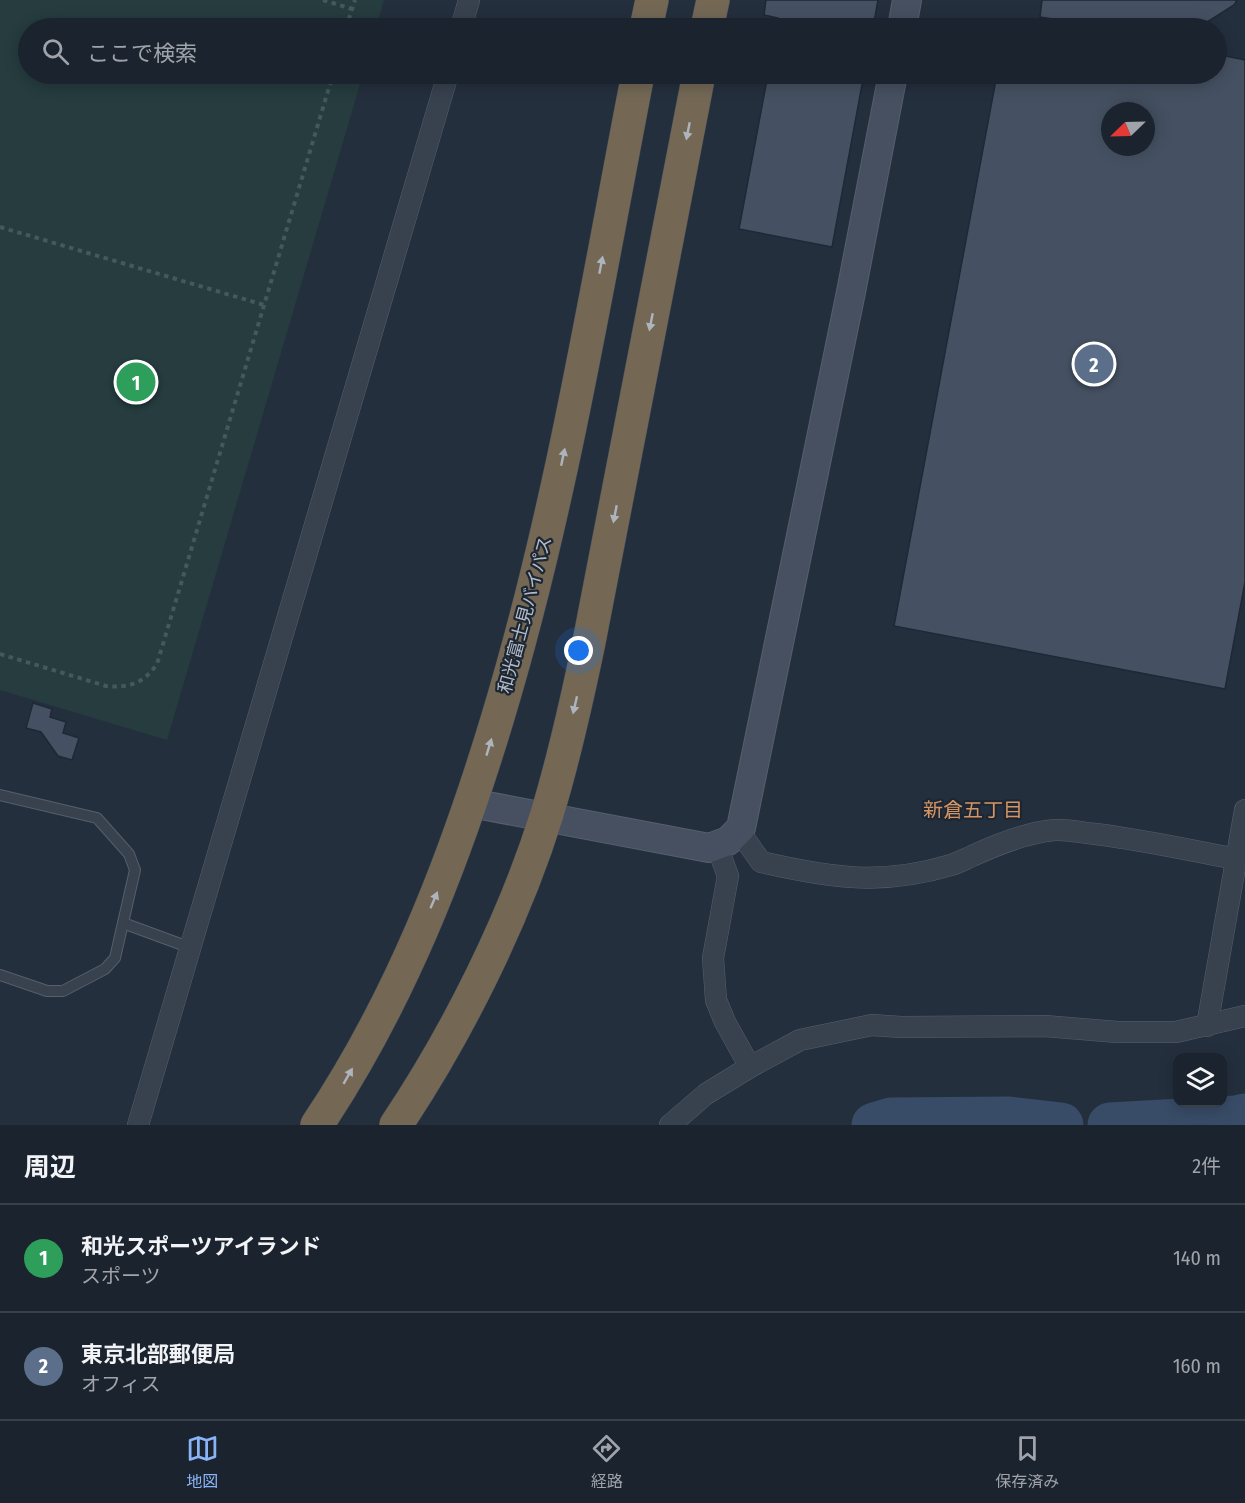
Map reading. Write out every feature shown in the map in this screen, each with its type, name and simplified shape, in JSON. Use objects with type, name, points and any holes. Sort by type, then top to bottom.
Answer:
[{"type":"highway","points":[[648,18],[652,0]]},
{"type":"highway","points":[[709,18],[713,0]]},
{"type":"highway","name":"和光富士見バイパス","points":[[317,1125],[362,1052],[397,985],[445,874],[471,803],[521,641],[570,426],[636,84]]},
{"type":"highway","points":[[396,1125],[431,1069],[482,975],[547,816],[590,642],[697,84]]},
{"type":"street","points":[[464,18],[469,0]]},
{"type":"street","points":[[904,18],[907,0]]},
{"type":"street","points":[[138,1125],[445,84]]},
{"type":"street","points":[[471,803],[709,848],[728,839],[744,822],[891,84]]},
{"type":"street","points":[[1207,1026],[1245,810]]},
{"type":"street","points":[[728,839],[761,862],[846,878],[915,875],[953,864],[1018,839],[1055,830],[1131,839],[1236,859]]},
{"type":"street","points":[[728,839],[728,876],[713,958],[716,1000],[725,1022],[750,1067]]},
{"type":"street","points":[[670,1125],[706,1094],[800,1040],[872,1025],[901,1028],[1045,1026],[1117,1032],[1176,1032],[1245,1016]]},
{"type":"lane","points":[[0,795],[98,818],[129,854],[135,870],[115,958],[105,969],[63,991],[47,991],[0,975]]},
{"type":"lane","points":[[123,923],[191,948]]},
{"type":"path","points":[[323,0],[352,9]]},
{"type":"path","points":[[349,18],[355,0]]},
{"type":"path","points":[[0,654],[106,686],[123,688],[148,677],[157,664],[330,84]]},
{"type":"path","points":[[0,227],[264,306]]},
{"type":"green space","points":[[0,0],[384,0],[379,18],[18,18],[18,84],[360,84],[167,740],[0,690]]},
{"type":"building","points":[[766,0],[878,0],[875,18],[778,18],[764,15]]},
{"type":"building","points":[[1042,0],[1237,0],[1234,5],[1214,18],[1040,17]]},
{"type":"building","points":[[1227,56],[1245,60],[1245,582],[1225,689],[894,626],[995,84],[1227,84]]},
{"type":"building","points":[[766,84],[862,84],[832,247],[739,229]]},
{"type":"building","points":[[33,703],[52,709],[50,717],[66,722],[63,733],[79,738],[72,760],[58,756],[41,732],[26,728]]},
{"type":"waterway","points":[[1110,1125],[1245,1116]]},
{"type":"waterway","points":[[874,1125],[891,1120],[1009,1119],[1061,1125]]},
{"type":"place","name":"東京北部郵便局","points":[[1094,364]]},
{"type":"place","name":"和光スポーツアイランド","points":[[136,382]]},
{"type":"district","name":"新倉五丁目","points":[[973,810]]}]
